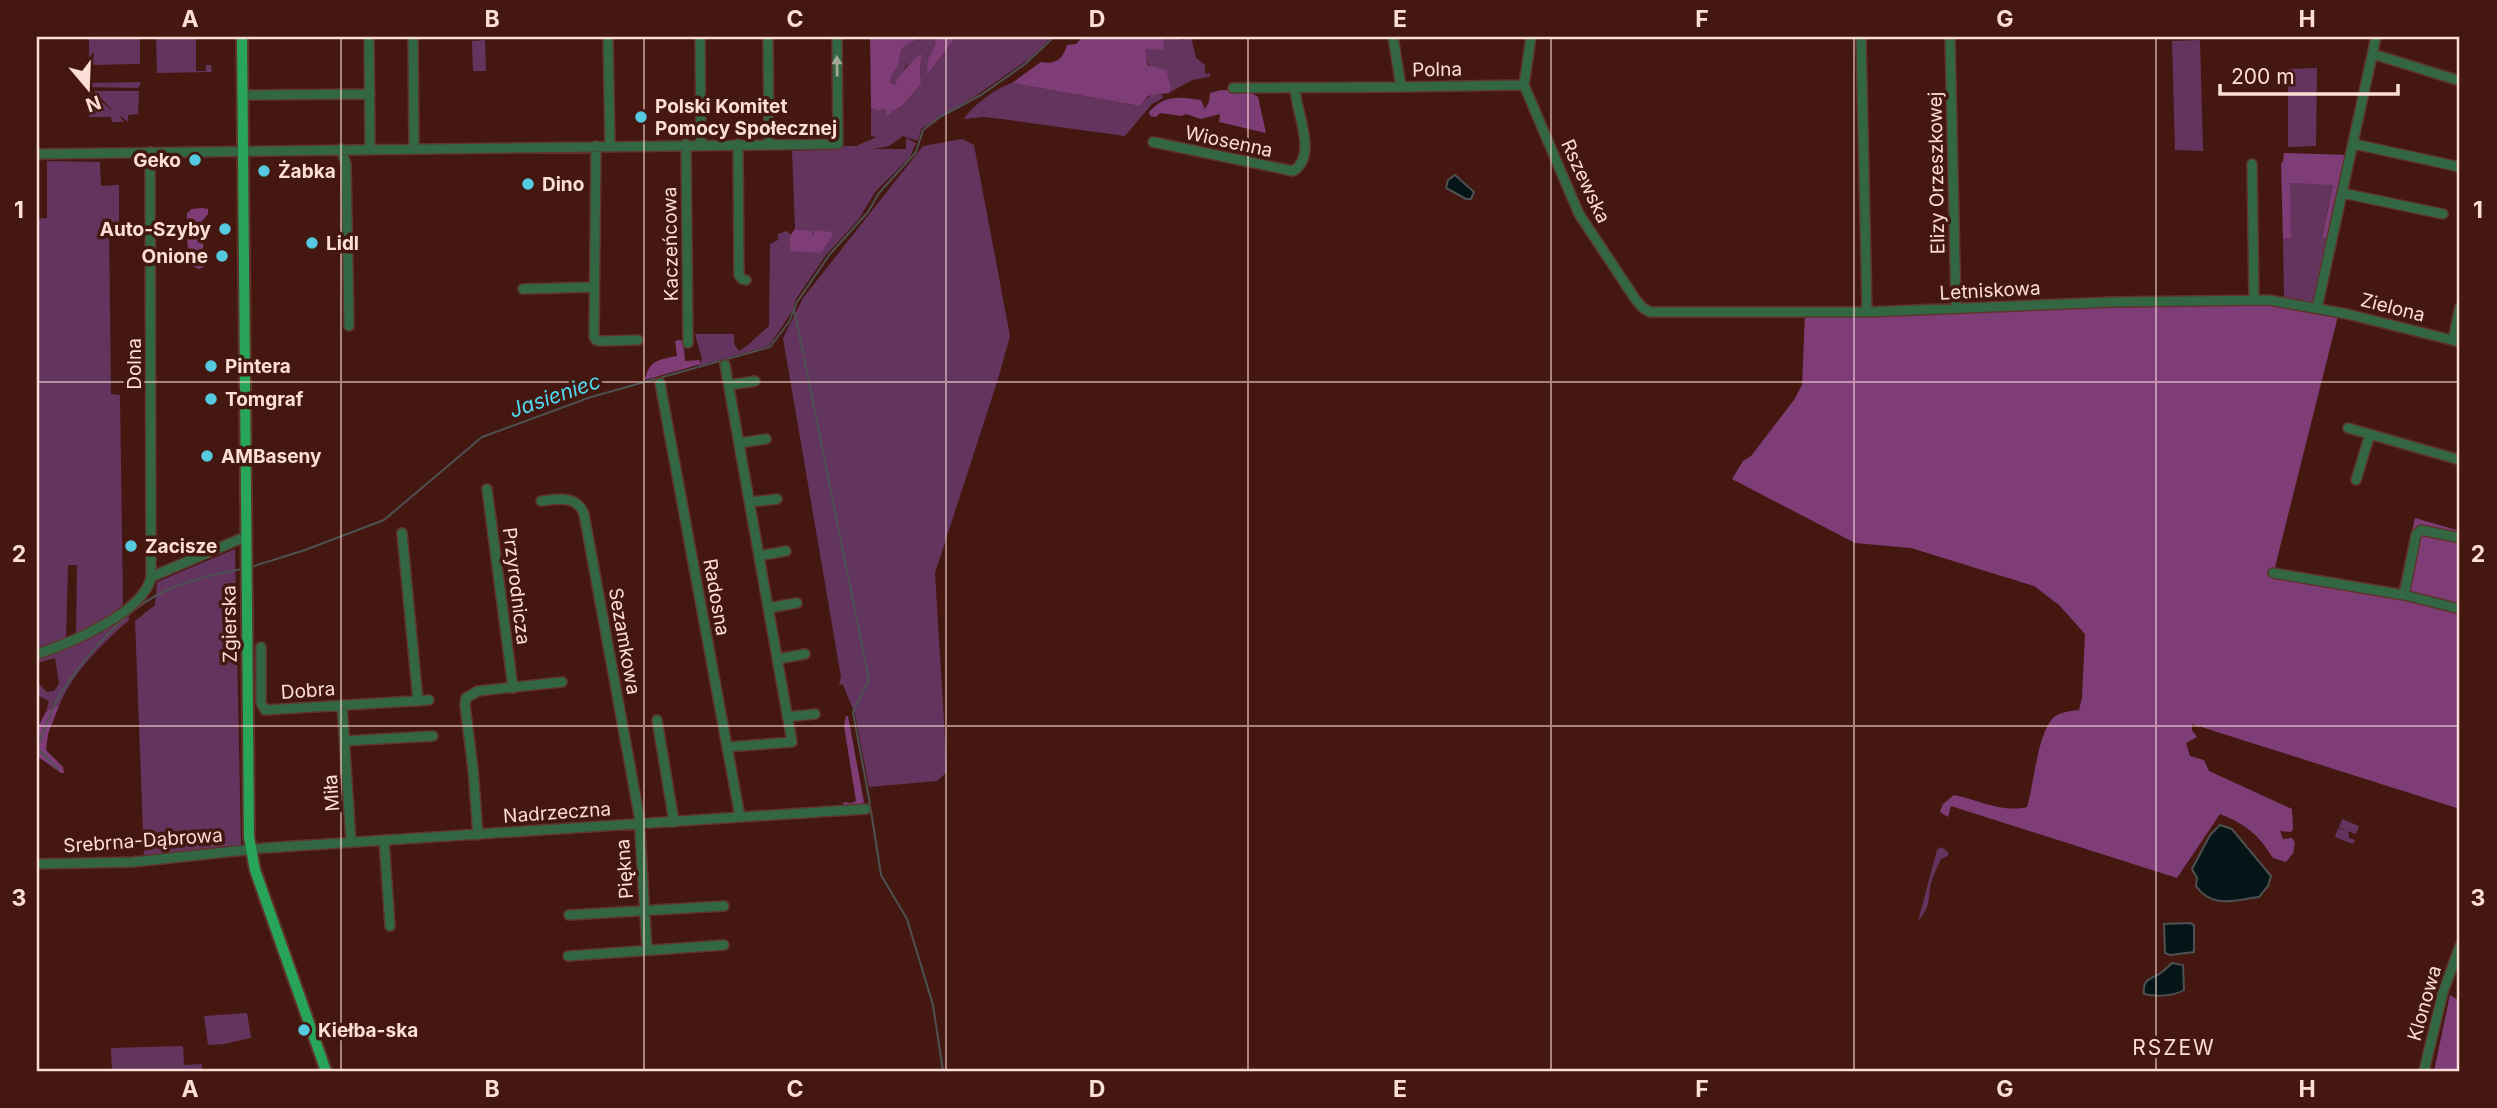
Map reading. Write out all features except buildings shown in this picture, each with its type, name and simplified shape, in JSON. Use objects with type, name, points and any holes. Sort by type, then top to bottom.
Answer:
[{"type":"main road","name":"Zgierska","points":[[242,37],[251,849],[326,1071]]},
{"type":"street","points":[[369,37],[370,148]]},
{"type":"street","points":[[413,37],[414,148]]},
{"type":"street","points":[[608,37],[610,146]]},
{"type":"street","points":[[700,37],[701,144]]},
{"type":"street","points":[[768,37],[769,144]]},
{"type":"street","points":[[37,154],[838,144],[836,37]]},
{"type":"street","name":"Polna","points":[[1393,37],[1401,87],[1524,85]]},
{"type":"street","points":[[1524,85],[1531,37]]},
{"type":"street","points":[[1861,37],[1867,312]]},
{"type":"street","name":"Elizy Orzeszkowej","points":[[1950,37],[1956,309]]},
{"type":"street","points":[[2317,308],[2376,37]]},
{"type":"street","points":[[2373,54],[2460,82]]},
{"type":"street","name":"Rszewska","points":[[1524,85],[1568,191],[1591,236],[1640,305],[1650,312],[1664,313]]},
{"type":"street","points":[[1233,88],[1401,87]]},
{"type":"street","name":"Wiosenna","points":[[1153,142],[1293,171],[1301,163],[1306,144],[1295,88]]},
{"type":"street","points":[[242,95],[370,94]]},
{"type":"street","name":"Kaczeńcowa","points":[[686,144],[688,343]]},
{"type":"street","points":[[738,144],[739,275],[746,280]]},
{"type":"street","points":[[2354,144],[2460,167]]},
{"type":"street","points":[[596,146],[596,340],[638,340]]},
{"type":"street","points":[[341,149],[346,164],[349,326]]},
{"type":"street","name":"Dolna","points":[[150,152],[151,577]]},
{"type":"street","points":[[2252,164],[2254,300]]},
{"type":"street","points":[[2343,193],[2442,214]]},
{"type":"street","points":[[523,289],[594,286]]},
{"type":"street","name":"Letniskowa","points":[[1664,313],[1867,312],[2113,302],[2254,300],[2317,308]]},
{"type":"street","points":[[2456,341],[2460,307]]},
{"type":"street","name":"Zielona","points":[[2317,308],[2456,341]]},
{"type":"street","points":[[725,365],[792,742],[727,747]]},
{"type":"street","points":[[729,385],[755,381]]},
{"type":"street","name":"Radosna","points":[[660,383],[740,817]]},
{"type":"street","points":[[2348,428],[2460,460]]},
{"type":"street","points":[[2356,480],[2370,434]]},
{"type":"street","points":[[739,443],[766,439]]},
{"type":"street","name":"Przyrodnicza","points":[[487,489],[513,688]]},
{"type":"street","points":[[750,502],[777,499]]},
{"type":"street","name":"Sezamkowa","points":[[541,501],[573,501],[579,504],[584,514],[639,824]]},
{"type":"street","points":[[2404,595],[2416,535],[2421,530],[2460,538]]},
{"type":"street","points":[[402,533],[418,701]]},
{"type":"street","points":[[37,654],[86,635],[118,616],[146,589],[151,577],[240,539],[246,539]]},
{"type":"street","points":[[759,556],[786,551]]},
{"type":"street","points":[[2273,573],[2404,595],[2460,609]]},
{"type":"street","points":[[768,608],[797,604]]},
{"type":"street","name":"Dobra","points":[[261,647],[261,703],[265,710],[429,700]]},
{"type":"street","points":[[777,659],[805,654]]},
{"type":"street","points":[[478,835],[466,698],[471,693],[562,682]]},
{"type":"street","name":"Miła","points":[[342,705],[351,842]]},
{"type":"street","points":[[787,717],[815,715]]},
{"type":"street","points":[[657,720],[674,822]]},
{"type":"street","points":[[345,741],[433,736]]},
{"type":"street","name":"Nadrzeczna","points":[[251,849],[866,809]]},
{"type":"street","name":"Piękna","points":[[639,824],[647,950]]},
{"type":"street","points":[[384,840],[390,926]]},
{"type":"street","name":"Srebrna-Dąbrowa","points":[[37,864],[133,862],[251,849]]},
{"type":"street","name":"Piękna","points":[[569,915],[724,906]]},
{"type":"street","points":[[568,956],[724,945]]},
{"type":"street","name":"Klonowa","points":[[2424,1071],[2443,992],[2460,946]]},
{"type":"shaded area","points":[[89,37],[140,37],[140,64],[89,65]]},
{"type":"shaded area","points":[[156,37],[196,37],[196,71],[206,71],[206,65],[211,65],[212,72],[157,73]]},
{"type":"shaded area","points":[[870,37],[921,37],[902,48],[890,83],[895,85],[903,71],[923,52],[920,66],[921,84],[901,107],[890,115],[887,115],[885,108],[877,111],[871,108]]},
{"type":"shaded area","points":[[921,37],[933,37],[936,43],[928,59],[928,74],[956,37],[1052,37],[1029,59],[921,129],[918,141],[903,136],[889,146],[873,149],[906,149],[906,138],[916,143],[910,157],[875,192],[859,219],[826,255],[769,346],[699,366],[702,359],[695,334],[734,334],[734,344],[739,351],[769,326],[770,244],[778,240],[778,234],[787,231],[791,235],[791,251],[824,249],[827,244],[812,234],[795,229],[792,151],[819,150],[820,146],[856,146],[877,137],[871,136],[871,108],[877,111],[885,107],[892,111],[901,107],[921,84],[920,66],[923,53],[916,61],[906,66],[895,85],[890,83],[890,78],[898,66],[902,48]]},
{"type":"shaded area","points":[[933,37],[956,37],[927,75],[928,59],[936,43]]},
{"type":"shaded area","points":[[1083,37],[1165,37],[1163,50],[1146,49],[1146,61],[1148,65],[1166,70],[1171,87],[1169,93],[1148,96],[1140,106],[1012,83],[1041,62],[1051,63],[1058,60],[1067,45],[1076,44]]},
{"type":"shaded area","points":[[1165,37],[1178,37],[1183,40],[1194,37],[1192,41],[1196,58],[1205,65],[1205,74],[1211,73],[1209,77],[1192,80],[1169,93],[1171,87],[1146,61],[1146,49],[1163,49]]},
{"type":"shaded area","points":[[485,40],[486,71],[473,71],[472,41]]},
{"type":"shaded area","points":[[2200,40],[2203,151],[2175,150],[2172,41]]},
{"type":"shaded area","points":[[2317,68],[2316,146],[2288,147],[2288,69]]},
{"type":"shaded area","points":[[141,82],[138,88],[89,87],[89,83]]},
{"type":"shaded area","points":[[1012,83],[1140,106],[1152,95],[1163,95],[1163,98],[1152,104],[1125,136],[1002,119],[964,119],[985,98]]},
{"type":"shaded area","points":[[1221,90],[1249,91],[1258,97],[1266,133],[1219,122],[1220,114],[1201,119],[1186,114],[1182,116],[1160,113],[1156,117],[1150,116],[1149,112],[1155,106],[1173,98],[1201,100],[1205,109],[1210,93]]},
{"type":"shaded area","points":[[89,91],[115,113],[94,91],[139,91],[138,114],[128,115],[128,122],[118,114],[124,122],[112,122],[111,117],[89,117]]},
{"type":"shaded area","points":[[962,139],[974,145],[1010,336],[935,573],[947,772],[937,781],[869,787],[855,714],[843,685],[839,684],[841,677],[783,338],[803,298],[923,146]]},
{"type":"shaded area","points":[[2284,153],[2348,155],[2331,239],[2322,237],[2333,185],[2290,183],[2291,238],[2283,239],[2281,163]]},
{"type":"shaded area","points":[[47,161],[100,162],[101,186],[119,185],[119,225],[109,226],[111,394],[120,395],[123,605],[108,620],[76,636],[77,565],[68,565],[66,640],[37,651],[37,219],[47,218]]},
{"type":"shaded area","points":[[1455,175],[1474,192],[1471,199],[1446,188],[1448,180]]},
{"type":"shaded area","points":[[2289,183],[2333,184],[2322,236],[2331,239],[2316,305],[2284,298],[2283,239],[2291,238]]},
{"type":"shaded area","points":[[192,209],[208,209],[208,214],[202,221],[204,267],[199,269],[194,267],[189,254],[187,213]]},
{"type":"shaded area","points":[[795,229],[811,231],[813,235],[816,230],[831,232],[833,235],[821,253],[791,251],[791,234]]},
{"type":"shaded area","points":[[2264,301],[2338,316],[2274,571],[2270,578],[2397,597],[2415,518],[2460,531],[2460,809],[2192,724],[2192,730],[2197,737],[2186,743],[2190,756],[2204,760],[2209,771],[2292,809],[2293,829],[2291,832],[2280,831],[2283,839],[2292,838],[2295,843],[2293,853],[2286,862],[2273,858],[2257,836],[2245,826],[2220,814],[2177,878],[1951,806],[1948,817],[1940,812],[1943,804],[1954,795],[1999,807],[2027,807],[2043,736],[2048,726],[2059,714],[2079,710],[2085,634],[2059,605],[2034,586],[1911,548],[1855,543],[1732,479],[1743,461],[1751,456],[1794,400],[1802,385],[1805,315]]},
{"type":"shaded area","points":[[675,341],[683,341],[685,361],[699,360],[701,364],[645,380],[649,368],[655,362],[677,356]]},
{"type":"shaded area","points":[[235,549],[241,848],[144,857],[135,621],[155,605],[157,582]]},
{"type":"shaded area","points":[[128,611],[129,620],[80,670],[59,706],[46,711],[49,701],[39,696],[37,682],[47,692],[54,691],[59,684],[55,658],[37,663],[37,658]]},
{"type":"shaded area","points":[[59,706],[48,734],[46,750],[63,767],[64,773],[37,756],[37,726],[48,710]]},
{"type":"shaded area","points":[[846,716],[864,802],[856,808],[842,809],[844,802],[856,801],[844,726]]},
{"type":"shaded area","points":[[2342,819],[2359,826],[2356,834],[2348,831],[2349,838],[2355,840],[2353,844],[2335,837],[2338,828],[2347,831],[2339,827]]},
{"type":"shaded area","points":[[2220,825],[2232,829],[2271,876],[2268,886],[2259,897],[2232,901],[2216,900],[2209,898],[2196,886],[2197,878],[2192,869],[2210,835]]},
{"type":"shaded area","points":[[1941,847],[1948,852],[1948,856],[1941,859],[1931,885],[1927,906],[1918,921],[1937,850]]},
{"type":"shaded area","points":[[2164,924],[2194,925],[2194,952],[2170,955],[2165,953]]},
{"type":"shaded area","points":[[2172,963],[2183,965],[2184,990],[2165,995],[2144,994],[2146,982]]},
{"type":"shaded area","points":[[2450,995],[2460,1001],[2460,1071],[2434,1071]]},
{"type":"shaded area","points":[[247,1013],[251,1038],[208,1045],[204,1016]]},
{"type":"shaded area","points":[[183,1046],[184,1065],[202,1064],[202,1071],[112,1071],[111,1048]]},
{"type":"waterway","name":"Jasieniec","points":[[251,567],[384,520],[482,437],[591,397],[770,347],[789,322],[797,302],[830,254],[916,152],[923,130],[940,117],[981,95],[1025,64],[1054,37]]},
{"type":"waterway","points":[[794,310],[803,353]]},
{"type":"waterway","points":[[804,358],[869,680],[853,712],[870,804]]},
{"type":"waterway","name":"Jasieniec","points":[[37,747],[61,693],[92,651],[118,624],[145,602],[179,585],[242,569]]},
{"type":"waterway","points":[[37,748],[58,769]]},
{"type":"waterway","points":[[871,811],[881,875],[907,919],[933,1005],[943,1071]]},
{"type":"place","name":"Polski Komitet Pomocy Społecznej","points":[[641,117]]},
{"type":"place","name":"Geko","points":[[195,160]]},
{"type":"place","name":"Żabka","points":[[264,171]]},
{"type":"place","name":"Dino","points":[[528,184]]},
{"type":"place","name":"Auto-Szyby","points":[[225,229]]},
{"type":"place","name":"Lidl","points":[[312,243]]},
{"type":"place","name":"Onione","points":[[222,256]]},
{"type":"place","name":"Pintera","points":[[211,366]]},
{"type":"place","name":"Tomgraf","points":[[211,399]]},
{"type":"place","name":"AMBaseny","points":[[207,456]]},
{"type":"place","name":"Zacisze","points":[[131,546]]},
{"type":"place","name":"Kiełba-ska","points":[[304,1030]]},
{"type":"district","name":"RSZEW","points":[[2174,1048]]}]
